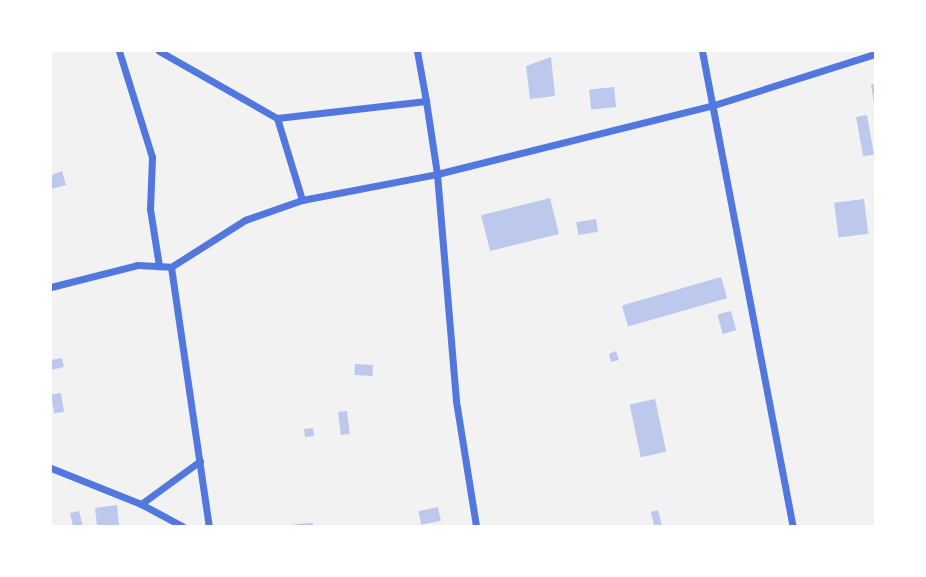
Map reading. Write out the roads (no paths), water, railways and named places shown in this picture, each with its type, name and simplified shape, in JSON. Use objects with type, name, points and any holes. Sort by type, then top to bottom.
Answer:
[{"type":"street","points":[[119,51],[152,157],[150,209],[159,265]]},
{"type":"street","points":[[159,51],[277,118],[426,101]]},
{"type":"street","points":[[417,51],[437,174],[456,401],[476,526]]},
{"type":"street","points":[[702,51],[793,526]]},
{"type":"street","points":[[51,287],[136,265],[172,267],[244,220],[303,200],[437,174],[714,105],[875,54]]},
{"type":"street","points":[[277,118],[303,200]]},
{"type":"street","points":[[172,267],[209,526]]},
{"type":"street","points":[[141,504],[200,461]]},
{"type":"street","points":[[51,468],[141,504],[182,526]]}]
